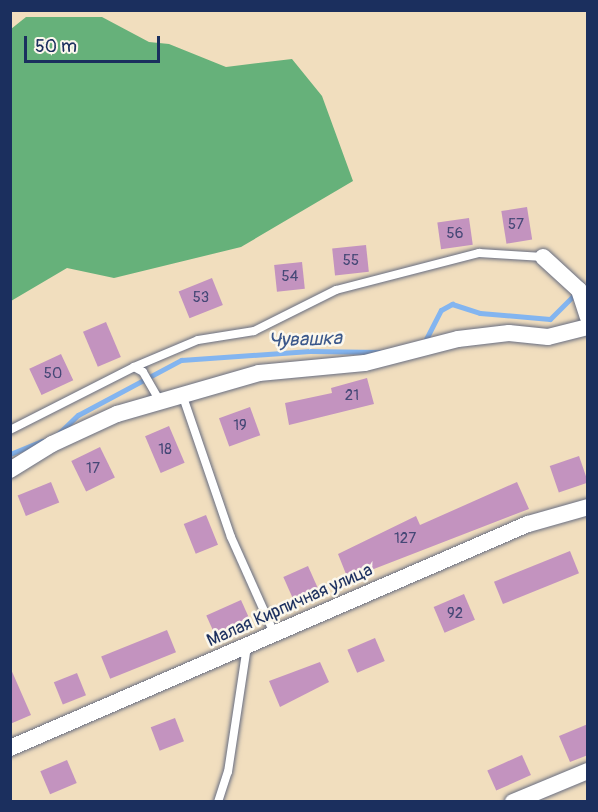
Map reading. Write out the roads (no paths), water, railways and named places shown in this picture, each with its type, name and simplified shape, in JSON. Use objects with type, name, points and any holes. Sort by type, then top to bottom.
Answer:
[{"type":"street","points":[[543,257],[579,290],[588,317]]},
{"type":"street","points":[[10,470],[52,444],[117,414],[259,373],[376,361],[458,339],[509,333],[548,337],[588,327]]},
{"type":"street","name":"Малая Кирпичная улица","points":[[10,748],[528,524],[588,507]]},
{"type":"street","points":[[513,801],[588,771]]},
{"type":"lane","points":[[10,430],[134,367],[198,340],[254,331],[336,290],[479,253],[543,257]]},
{"type":"lane","points":[[134,367],[143,372],[160,401]]},
{"type":"lane","points":[[182,394],[231,537],[274,633]]},
{"type":"lane","points":[[218,801],[228,772],[247,645]]},
{"type":"waterway","name":"Чувашка","points":[[424,343],[441,310],[452,304],[480,313],[550,319],[579,290],[588,288]]},
{"type":"waterway","name":"Чувашка","points":[[57,435],[78,415],[181,360],[310,351],[379,352]]},
{"type":"waterway","name":"Чувашка","points":[[10,454],[43,441]]}]
